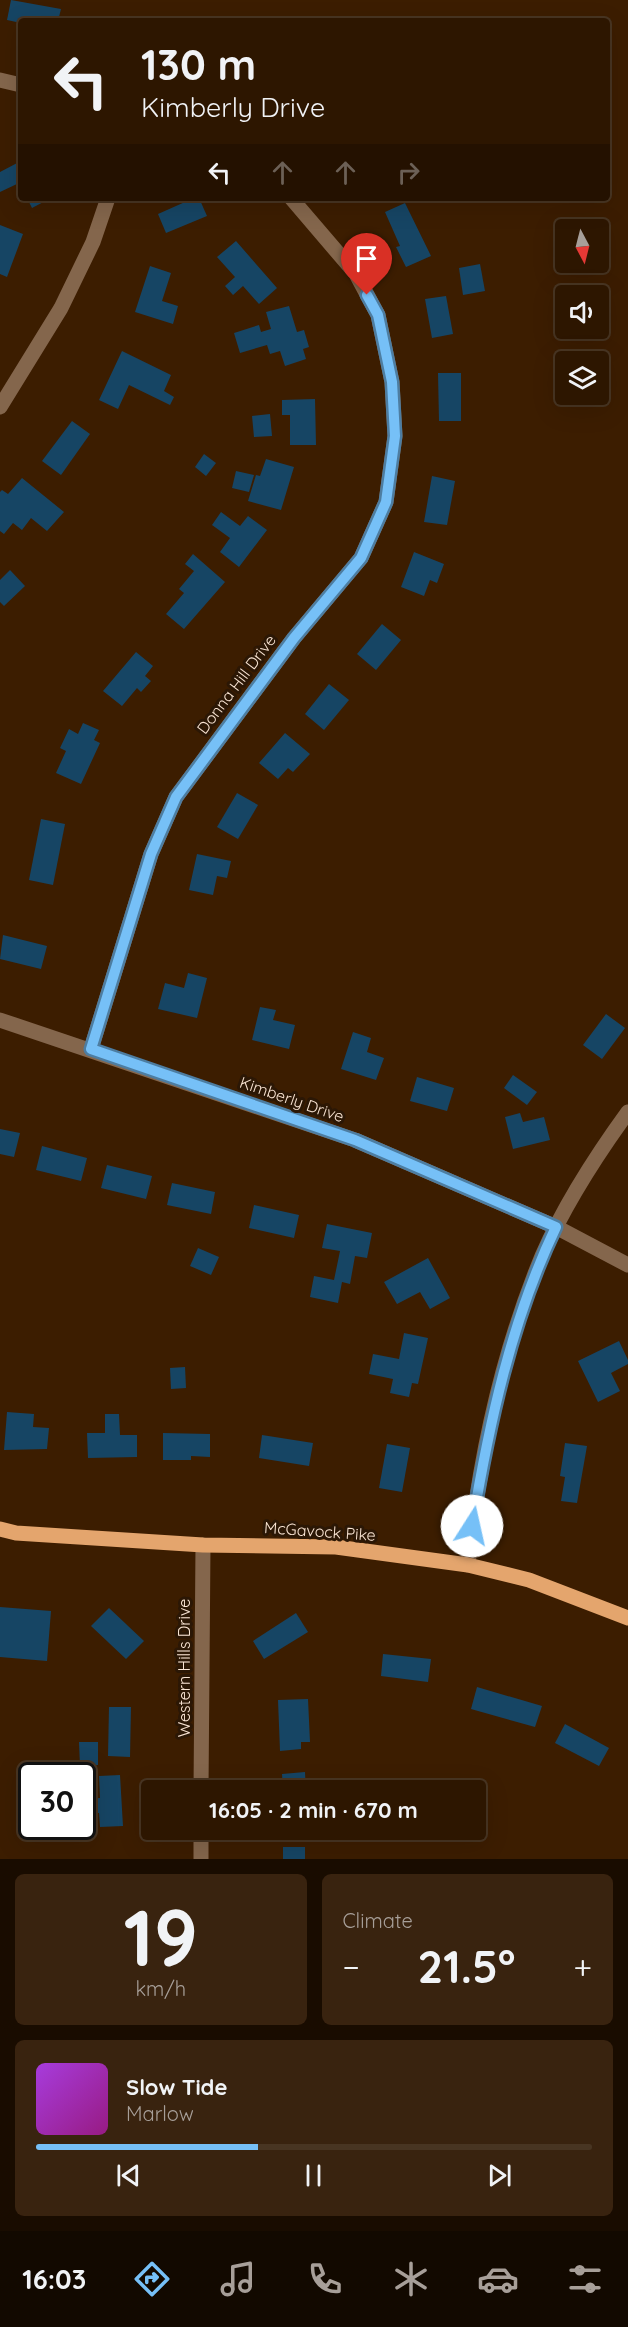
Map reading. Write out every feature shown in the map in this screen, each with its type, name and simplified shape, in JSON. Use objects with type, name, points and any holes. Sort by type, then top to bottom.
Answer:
[{"type":"main road","name":"McGavock Pike","points":[[0,1529],[16,1533],[203,1545],[336,1547],[468,1565],[529,1580],[628,1618]]},
{"type":"street","points":[[0,80],[18,84]]},
{"type":"street","points":[[0,407],[61,308],[93,242],[107,201]]},
{"type":"street","name":"Donna Hill Drive","points":[[91,1049],[151,854],[176,797],[294,638],[361,558],[386,502],[395,436],[392,382],[378,315],[356,274],[294,201]]},
{"type":"street","name":"Kimberly Drive","points":[[0,1020],[355,1140],[556,1227],[628,1265]]},
{"type":"street","points":[[468,1565],[479,1483],[500,1388],[524,1307],[556,1227],[595,1161],[628,1112]]},
{"type":"street","name":"Western Hills Drive","points":[[201,1780],[203,1545]]},
{"type":"street","points":[[201,1840],[201,1859]]},
{"type":"building","points":[[11,0],[61,9],[59,18],[18,18],[18,22],[7,20]]},
{"type":"building","points":[[18,163],[18,183],[0,192],[0,172]]},
{"type":"building","points":[[28,201],[45,201],[32,208]]},
{"type":"building","points":[[187,201],[200,201],[207,216],[166,233],[158,214]]},
{"type":"building","points":[[405,203],[431,256],[406,267],[396,247],[400,246],[385,212]]},
{"type":"building","points":[[0,225],[23,234],[7,277],[0,274]]},
{"type":"building","points":[[236,241],[277,288],[259,304],[243,286],[233,295],[225,286],[235,277],[217,257]]},
{"type":"building","points":[[480,264],[485,291],[463,295],[459,268]]},
{"type":"building","points":[[150,266],[171,273],[162,301],[178,306],[173,324],[135,312]]},
{"type":"building","points":[[446,296],[453,334],[432,338],[425,299]]},
{"type":"building","points":[[289,306],[297,332],[304,330],[309,347],[303,349],[306,359],[285,366],[280,351],[270,354],[267,345],[240,353],[234,333],[259,325],[261,332],[271,329],[266,312]]},
{"type":"building","points":[[122,351],[171,375],[164,391],[174,397],[170,405],[129,385],[118,409],[99,400]]},
{"type":"building","points":[[438,373],[461,373],[461,421],[439,421]]},
{"type":"building","points":[[315,399],[316,445],[290,445],[290,415],[282,415],[282,400]]},
{"type":"building","points":[[270,414],[272,436],[254,437],[252,416]]},
{"type":"building","points":[[72,421],[90,434],[61,475],[42,461]]},
{"type":"building","points":[[204,454],[216,463],[206,476],[195,467]]},
{"type":"building","points":[[266,459],[294,467],[281,510],[248,501],[256,475],[260,476]]},
{"type":"building","points":[[236,471],[254,475],[249,492],[232,488]]},
{"type":"building","points":[[432,476],[455,481],[447,525],[424,522]]},
{"type":"building","points":[[22,478],[64,512],[47,531],[31,518],[22,530],[13,523],[4,534],[0,531],[0,492],[2,490],[8,494]]},
{"type":"building","points":[[221,512],[240,526],[248,516],[267,530],[239,567],[220,552],[230,538],[212,525]]},
{"type":"building","points":[[414,552],[444,564],[437,583],[430,580],[424,596],[401,587]]},
{"type":"building","points":[[193,554],[225,582],[184,629],[166,614],[184,593],[179,589],[194,571],[185,564]]},
{"type":"building","points":[[10,570],[25,586],[4,606],[0,602],[0,580]]},
{"type":"building","points":[[382,624],[401,640],[376,670],[357,654]]},
{"type":"building","points":[[136,652],[153,666],[145,676],[151,681],[141,692],[137,688],[122,706],[103,691]]},
{"type":"building","points":[[329,684],[349,700],[324,730],[305,714]]},
{"type":"building","points":[[83,723],[99,730],[94,740],[100,743],[81,784],[56,773],[66,751],[60,748],[69,729],[78,734]]},
{"type":"building","points":[[285,733],[310,754],[293,772],[288,768],[278,779],[259,763]]},
{"type":"building","points":[[237,793],[258,805],[238,839],[217,827]]},
{"type":"building","points":[[41,819],[65,824],[53,885],[29,880]]},
{"type":"building","points":[[197,854],[231,861],[227,878],[217,876],[213,895],[189,890]]},
{"type":"building","points":[[3,935],[47,946],[41,969],[0,959]]},
{"type":"building","points":[[188,973],[207,978],[197,1018],[158,1009],[165,983],[184,988]]},
{"type":"building","points":[[260,1007],[276,1010],[273,1020],[295,1025],[289,1049],[252,1040]]},
{"type":"building","points":[[606,1014],[625,1028],[602,1059],[583,1045]]},
{"type":"building","points":[[353,1032],[371,1038],[367,1052],[384,1058],[376,1080],[341,1069]]},
{"type":"building","points":[[513,1075],[537,1092],[527,1105],[504,1088]]},
{"type":"building","points":[[417,1077],[454,1088],[447,1111],[410,1101]]},
{"type":"building","points":[[520,1113],[523,1122],[544,1117],[550,1140],[513,1149],[505,1117]]},
{"type":"building","points":[[0,1129],[20,1133],[14,1157],[0,1154]]},
{"type":"building","points":[[42,1146],[87,1158],[81,1181],[36,1170]]},
{"type":"building","points":[[107,1165],[152,1176],[146,1199],[101,1188]]},
{"type":"building","points":[[172,1183],[215,1192],[211,1214],[167,1205]]},
{"type":"building","points":[[254,1205],[299,1215],[294,1238],[249,1228]]},
{"type":"building","points":[[327,1224],[372,1233],[367,1258],[355,1256],[350,1284],[342,1282],[338,1303],[310,1297],[314,1276],[334,1280],[340,1251],[322,1248]]},
{"type":"building","points":[[198,1248],[219,1257],[211,1275],[190,1266]]},
{"type":"building","points":[[428,1258],[450,1298],[430,1309],[420,1292],[397,1304],[384,1282]]},
{"type":"building","points":[[404,1333],[428,1338],[418,1384],[412,1383],[409,1397],[390,1393],[393,1379],[369,1374],[373,1354],[399,1359]]},
{"type":"building","points":[[619,1341],[628,1364],[611,1373],[620,1391],[598,1402],[578,1361]]},
{"type":"building","points":[[185,1367],[186,1388],[171,1389],[170,1368]]},
{"type":"building","points":[[7,1412],[34,1414],[33,1427],[49,1428],[47,1449],[4,1450]]},
{"type":"building","points":[[105,1414],[119,1414],[120,1435],[137,1435],[137,1457],[88,1458],[87,1433],[105,1433]]},
{"type":"building","points":[[163,1433],[210,1434],[210,1457],[191,1456],[191,1460],[163,1460]]},
{"type":"building","points":[[262,1435],[313,1443],[309,1466],[259,1458]]},
{"type":"building","points":[[565,1443],[587,1446],[577,1503],[561,1501],[565,1477],[560,1476]]},
{"type":"building","points":[[387,1444],[410,1448],[402,1492],[379,1488]]},
{"type":"building","points":[[0,1607],[51,1611],[47,1661],[0,1657]]},
{"type":"building","points":[[109,1608],[144,1641],[126,1659],[91,1626]]},
{"type":"building","points":[[296,1613],[308,1632],[264,1659],[253,1641]]},
{"type":"building","points":[[383,1654],[431,1659],[428,1682],[381,1676]]},
{"type":"building","points":[[477,1687],[542,1706],[535,1727],[471,1709]]},
{"type":"building","points":[[308,1699],[310,1742],[301,1742],[301,1749],[280,1751],[278,1700]]},
{"type":"building","points":[[109,1707],[131,1707],[130,1757],[108,1756]]},
{"type":"building","points":[[565,1724],[609,1748],[599,1766],[555,1743]]},
{"type":"building","points":[[79,1742],[98,1742],[98,1765],[96,1762],[80,1762]]},
{"type":"building","points":[[305,1772],[305,1780],[282,1780],[282,1774]]},
{"type":"building","points":[[120,1775],[123,1826],[100,1827],[99,1813],[96,1813],[96,1798],[100,1798],[99,1776]]},
{"type":"building","points":[[283,1847],[305,1847],[305,1859],[283,1859]]},
{"type":"route","points":[[367,295],[378,315],[392,382],[395,436],[386,502],[361,558],[294,638],[176,797],[151,854],[91,1049],[355,1140],[556,1227],[543,1256],[512,1343],[497,1399],[472,1526]]}]
